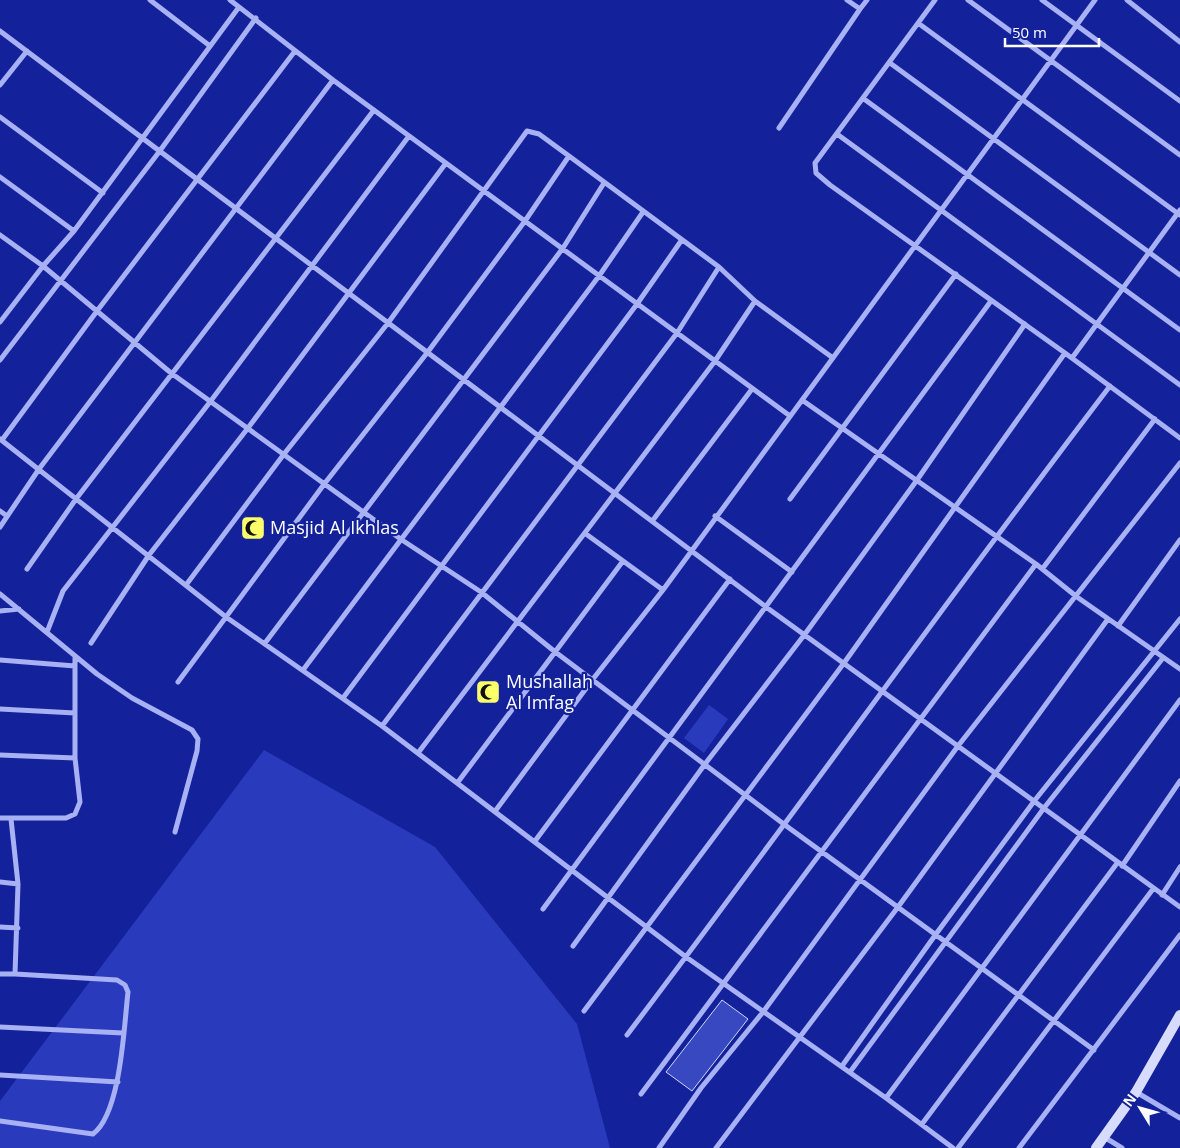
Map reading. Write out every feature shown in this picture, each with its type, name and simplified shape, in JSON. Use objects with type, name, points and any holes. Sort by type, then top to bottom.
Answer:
[{"type":"street","points":[[150,0],[210,46]]},
{"type":"street","points":[[230,0],[374,110],[790,416]]},
{"type":"street","points":[[847,0],[860,9]]},
{"type":"street","points":[[779,128],[867,0]]},
{"type":"street","points":[[935,0],[816,163],[816,173],[1180,438]]},
{"type":"street","points":[[968,0],[1180,155]]},
{"type":"street","points":[[1042,0],[1180,101]]},
{"type":"street","points":[[496,810],[592,679],[663,590],[715,516],[1095,0]]},
{"type":"street","points":[[1126,0],[1180,42]]},
{"type":"street","points":[[0,322],[103,193],[239,7]]},
{"type":"street","points":[[0,360],[159,152],[256,18]]},
{"type":"street","points":[[918,23],[1179,213],[1072,358]]},
{"type":"street","points":[[0,31],[766,606],[920,719],[997,772],[1081,836],[1180,907]]},
{"type":"street","points":[[295,51],[1,440],[226,617],[382,726],[496,810],[570,871],[686,957],[799,1038],[842,1066],[953,1148]]},
{"type":"street","points":[[0,86],[27,52]]},
{"type":"street","points":[[890,63],[1180,275]]},
{"type":"street","points":[[0,527],[39,469],[334,80]]},
{"type":"street","points":[[864,99],[1180,330]]},
{"type":"street","points":[[27,569],[76,499],[274,238],[374,110]]},
{"type":"street","points":[[0,117],[103,193]]},
{"type":"street","points":[[186,585],[284,454],[388,323],[527,131],[539,134],[681,241],[719,267],[755,301],[833,358]]},
{"type":"street","points":[[837,134],[1180,385]]},
{"type":"street","points":[[48,632],[63,592],[210,402],[409,136]]},
{"type":"street","points":[[178,682],[325,483],[427,353],[525,221],[569,156]]},
{"type":"street","points":[[91,643],[149,556],[248,428],[446,163]]},
{"type":"street","points":[[0,177],[74,231]]},
{"type":"street","points":[[265,643],[363,510],[464,380],[562,248],[604,183]]},
{"type":"street","points":[[303,670],[599,276],[643,212]]},
{"type":"street","points":[[0,245],[2,237],[43,266],[172,374],[363,510],[402,540],[481,592],[554,651],[784,825],[1094,1050]]},
{"type":"street","points":[[342,698],[637,304],[681,241]]},
{"type":"street","points":[[382,726],[677,333],[719,267]]},
{"type":"street","points":[[790,498],[956,274]]},
{"type":"street","points":[[418,753],[616,494],[715,361],[755,301]]},
{"type":"street","points":[[543,909],[991,301]]},
{"type":"street","points":[[573,946],[705,764],[805,634],[917,480],[1025,324]]},
{"type":"street","points":[[584,1011],[744,794],[844,663],[1065,353]]},
{"type":"street","points":[[627,1034],[784,825],[996,535],[1110,386]]},
{"type":"street","points":[[653,520],[752,389]]},
{"type":"street","points":[[802,400],[956,506],[1043,568],[1077,597],[1154,653],[1180,669]]},
{"type":"street","points":[[1043,568],[1155,419]]},
{"type":"street","points":[[658,1148],[701,1088],[763,1012],[958,746],[1077,597],[1180,463]]},
{"type":"street","points":[[0,511],[7,516]]},
{"type":"street","points":[[715,516],[792,572]]},
{"type":"street","points":[[586,534],[663,590]]},
{"type":"street","points":[[1118,626],[1180,540]]},
{"type":"street","points":[[458,782],[623,560]]},
{"type":"street","points":[[641,1094],[1036,564]]},
{"type":"street","points":[[535,841],[730,579]]},
{"type":"street","points":[[0,594],[114,686],[192,730],[196,735],[197,751],[175,832]]},
{"type":"street","points":[[0,611],[20,609]]},
{"type":"street","points":[[716,1148],[898,907],[1108,619]]},
{"type":"street","points":[[842,1066],[1035,800],[1180,619]]},
{"type":"street","points":[[0,818],[66,818],[75,814],[80,802],[76,758],[75,656]]},
{"type":"street","points":[[850,1072],[1044,808],[1163,658]]},
{"type":"street","points":[[0,660],[75,666]]},
{"type":"street","points":[[886,1098],[1180,700]]},
{"type":"street","points":[[0,709],[75,713]]},
{"type":"street","points":[[0,755],[76,758]]},
{"type":"street","points":[[922,1124],[1018,993],[1120,864],[1180,781]]},
{"type":"street","points":[[11,819],[18,884],[18,928],[14,974]]},
{"type":"street","points":[[1162,895],[1180,867]]},
{"type":"street","points":[[0,882],[18,884]]},
{"type":"street","points":[[958,1148],[1153,889]]},
{"type":"street","points":[[0,926],[18,928]]},
{"type":"street","points":[[1019,1148],[1180,935]]},
{"type":"street","points":[[0,974],[117,980],[122,982],[128,992],[118,1082],[104,1122],[93,1134],[0,1121]]},
{"type":"street","points":[[1096,1148],[1136,1092],[1180,1015]]},
{"type":"street","points":[[0,1027],[124,1033]]},
{"type":"street","points":[[0,1075],[118,1082]]},
{"type":"street","points":[[1136,1092],[1180,1118]]},
{"type":"street","points":[[1104,1137],[1122,1148]]},
{"type":"shaded area","points":[[709,705],[728,719],[704,753],[684,738]]},
{"type":"shaded area","points":[[264,750],[435,847],[577,1024],[610,1148],[0,1148],[0,1101]]},
{"type":"building","points":[[722,1000],[748,1019],[692,1091],[666,1072]]},
{"type":"place","name":"Masjid Al Ikhlas","points":[[253,528]]},
{"type":"place","name":"Mushallah Al Imfag","points":[[488,692]]}]
